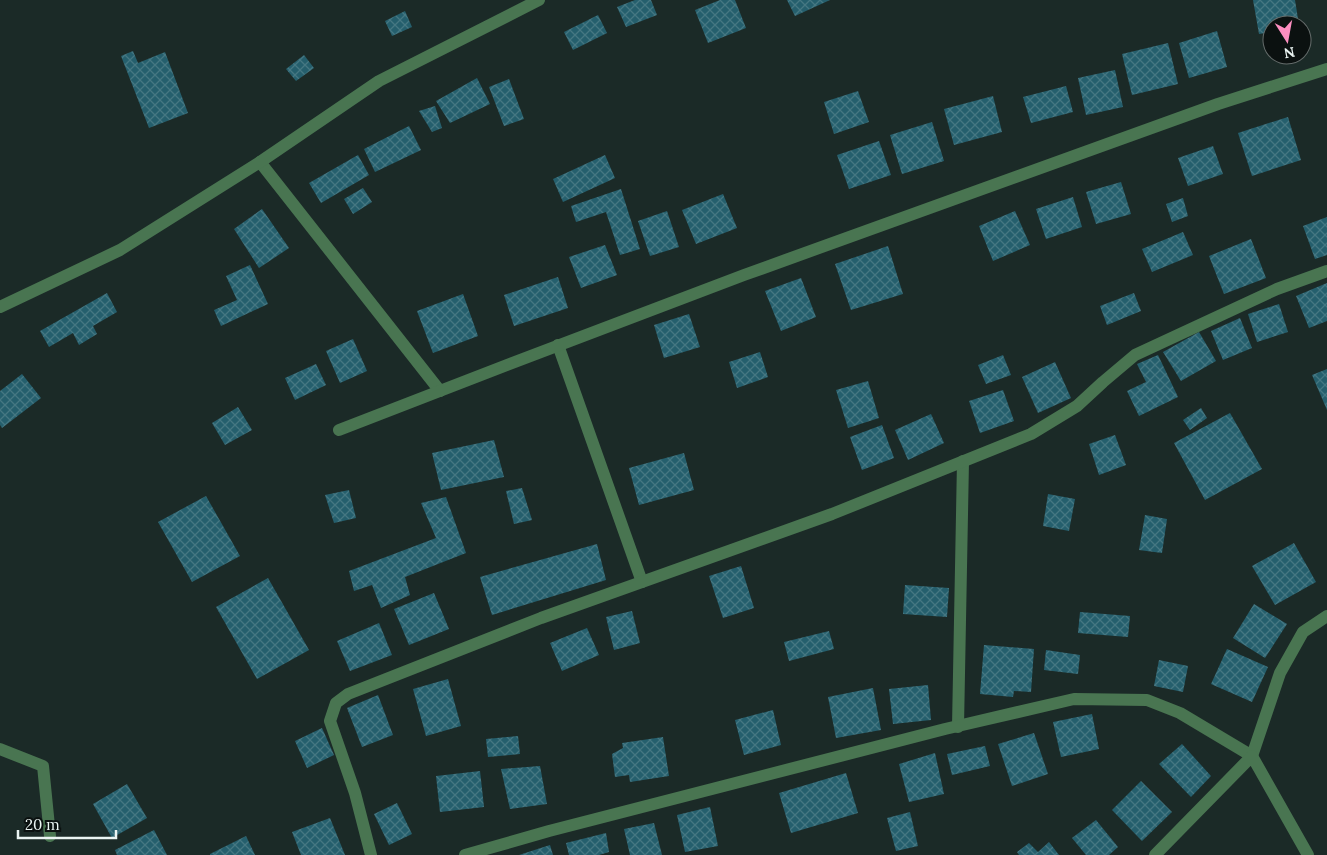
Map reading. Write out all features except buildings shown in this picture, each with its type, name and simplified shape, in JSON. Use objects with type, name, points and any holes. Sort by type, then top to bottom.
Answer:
[{"type":"street","points":[[0,308],[120,250],[260,162],[378,80],[539,0]]},
{"type":"street","points":[[338,430],[744,275],[1208,107],[1327,69]]},
{"type":"street","points":[[260,162],[440,391]]},
{"type":"street","points":[[371,855],[354,793],[330,721],[336,703],[348,694],[541,618],[832,514],[1031,434],[1077,406],[1135,355],[1277,290],[1327,271]]},
{"type":"street","points":[[558,345],[642,582]]},
{"type":"street","points":[[958,727],[963,461]]},
{"type":"street","points":[[1155,855],[1252,756],[1280,673],[1303,632],[1327,616]]},
{"type":"street","points":[[466,855],[549,831],[1074,699],[1147,700],[1180,713],[1252,756],[1308,855]]},
{"type":"street","points":[[0,749],[43,766],[50,836]]}]
